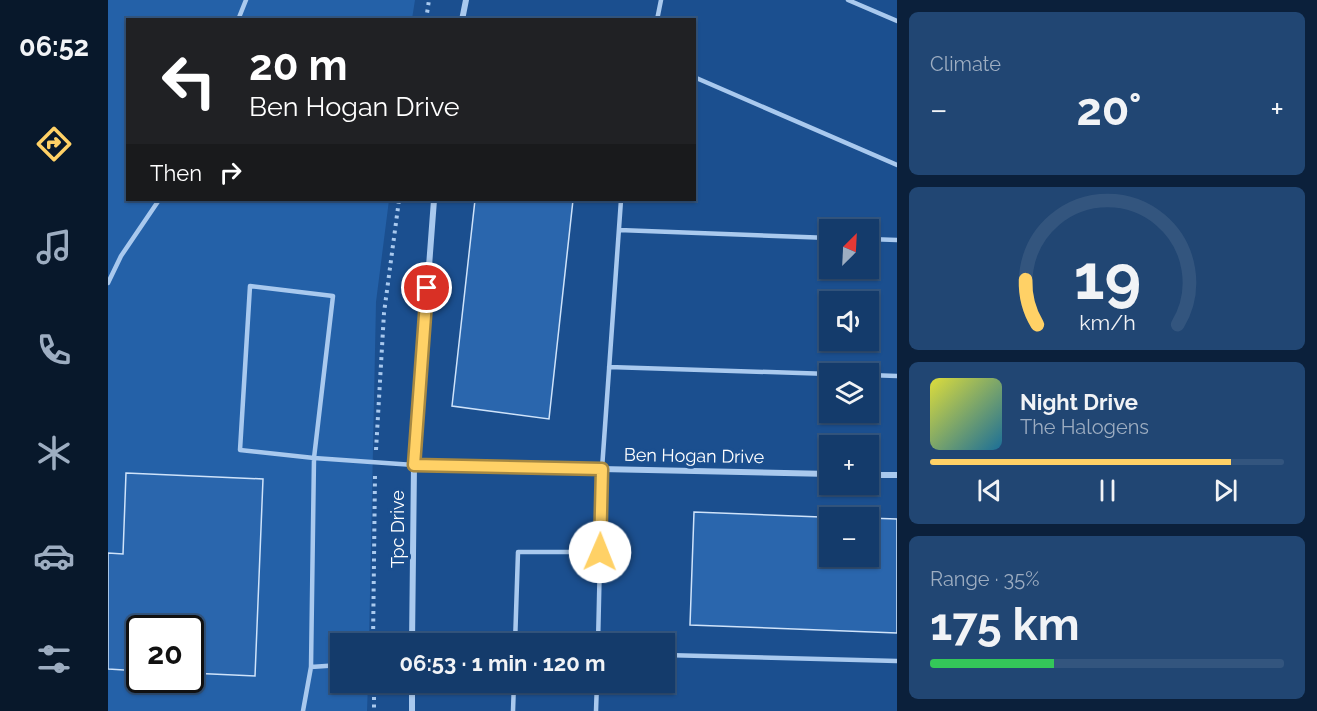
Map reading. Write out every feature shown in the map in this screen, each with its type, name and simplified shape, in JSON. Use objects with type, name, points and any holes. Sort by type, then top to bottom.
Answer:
[{"type":"street","points":[[462,18],[466,0]]},
{"type":"street","name":"Tpc Drive","points":[[412,633],[414,465],[434,201]]},
{"type":"street","name":"Ben Hogan Drive","points":[[414,465],[819,474]]},
{"type":"street","points":[[879,475],[897,475]]},
{"type":"street","points":[[412,693],[412,711]]},
{"type":"lane","points":[[239,18],[246,0]]},
{"type":"lane","points":[[657,18],[661,0]]},
{"type":"lane","points":[[848,0],[897,21]]},
{"type":"lane","points":[[696,77],[897,165]]},
{"type":"lane","points":[[108,283],[122,256],[158,201]]},
{"type":"lane","points":[[598,633],[602,469],[621,201]]},
{"type":"lane","points":[[619,230],[819,238]]},
{"type":"lane","points":[[879,239],[897,240]]},
{"type":"lane","points":[[303,711],[311,667],[314,458],[333,296],[250,286],[240,450],[314,458],[414,465]]},
{"type":"lane","points":[[609,367],[819,374]]},
{"type":"lane","points":[[879,375],[897,376]]},
{"type":"lane","points":[[515,633],[518,552],[600,552]]},
{"type":"lane","points":[[675,655],[897,661]]},
{"type":"lane","points":[[311,667],[330,666]]},
{"type":"lane","points":[[513,711],[514,693]]},
{"type":"lane","points":[[596,711],[597,693]]},
{"type":"path","points":[[426,18],[429,0]]},
{"type":"path","points":[[373,633],[375,463],[384,313],[399,201]]},
{"type":"path","points":[[374,693],[374,711]]},
{"type":"shaded area","points":[[108,0],[415,0],[412,18],[126,18],[126,201],[389,201],[376,302],[369,633],[330,633],[330,693],[368,693],[367,711],[108,711]]},
{"type":"building","points":[[475,201],[573,201],[549,419],[452,406]]},
{"type":"building","points":[[126,473],[263,479],[255,676],[204,674],[204,615],[126,615],[126,670],[108,669],[108,553],[123,554]]},
{"type":"building","points":[[694,512],[819,517],[819,567],[879,567],[879,518],[897,519],[897,633],[690,625]]},
{"type":"route","points":[[427,288],[414,465],[602,469],[600,552]]}]
